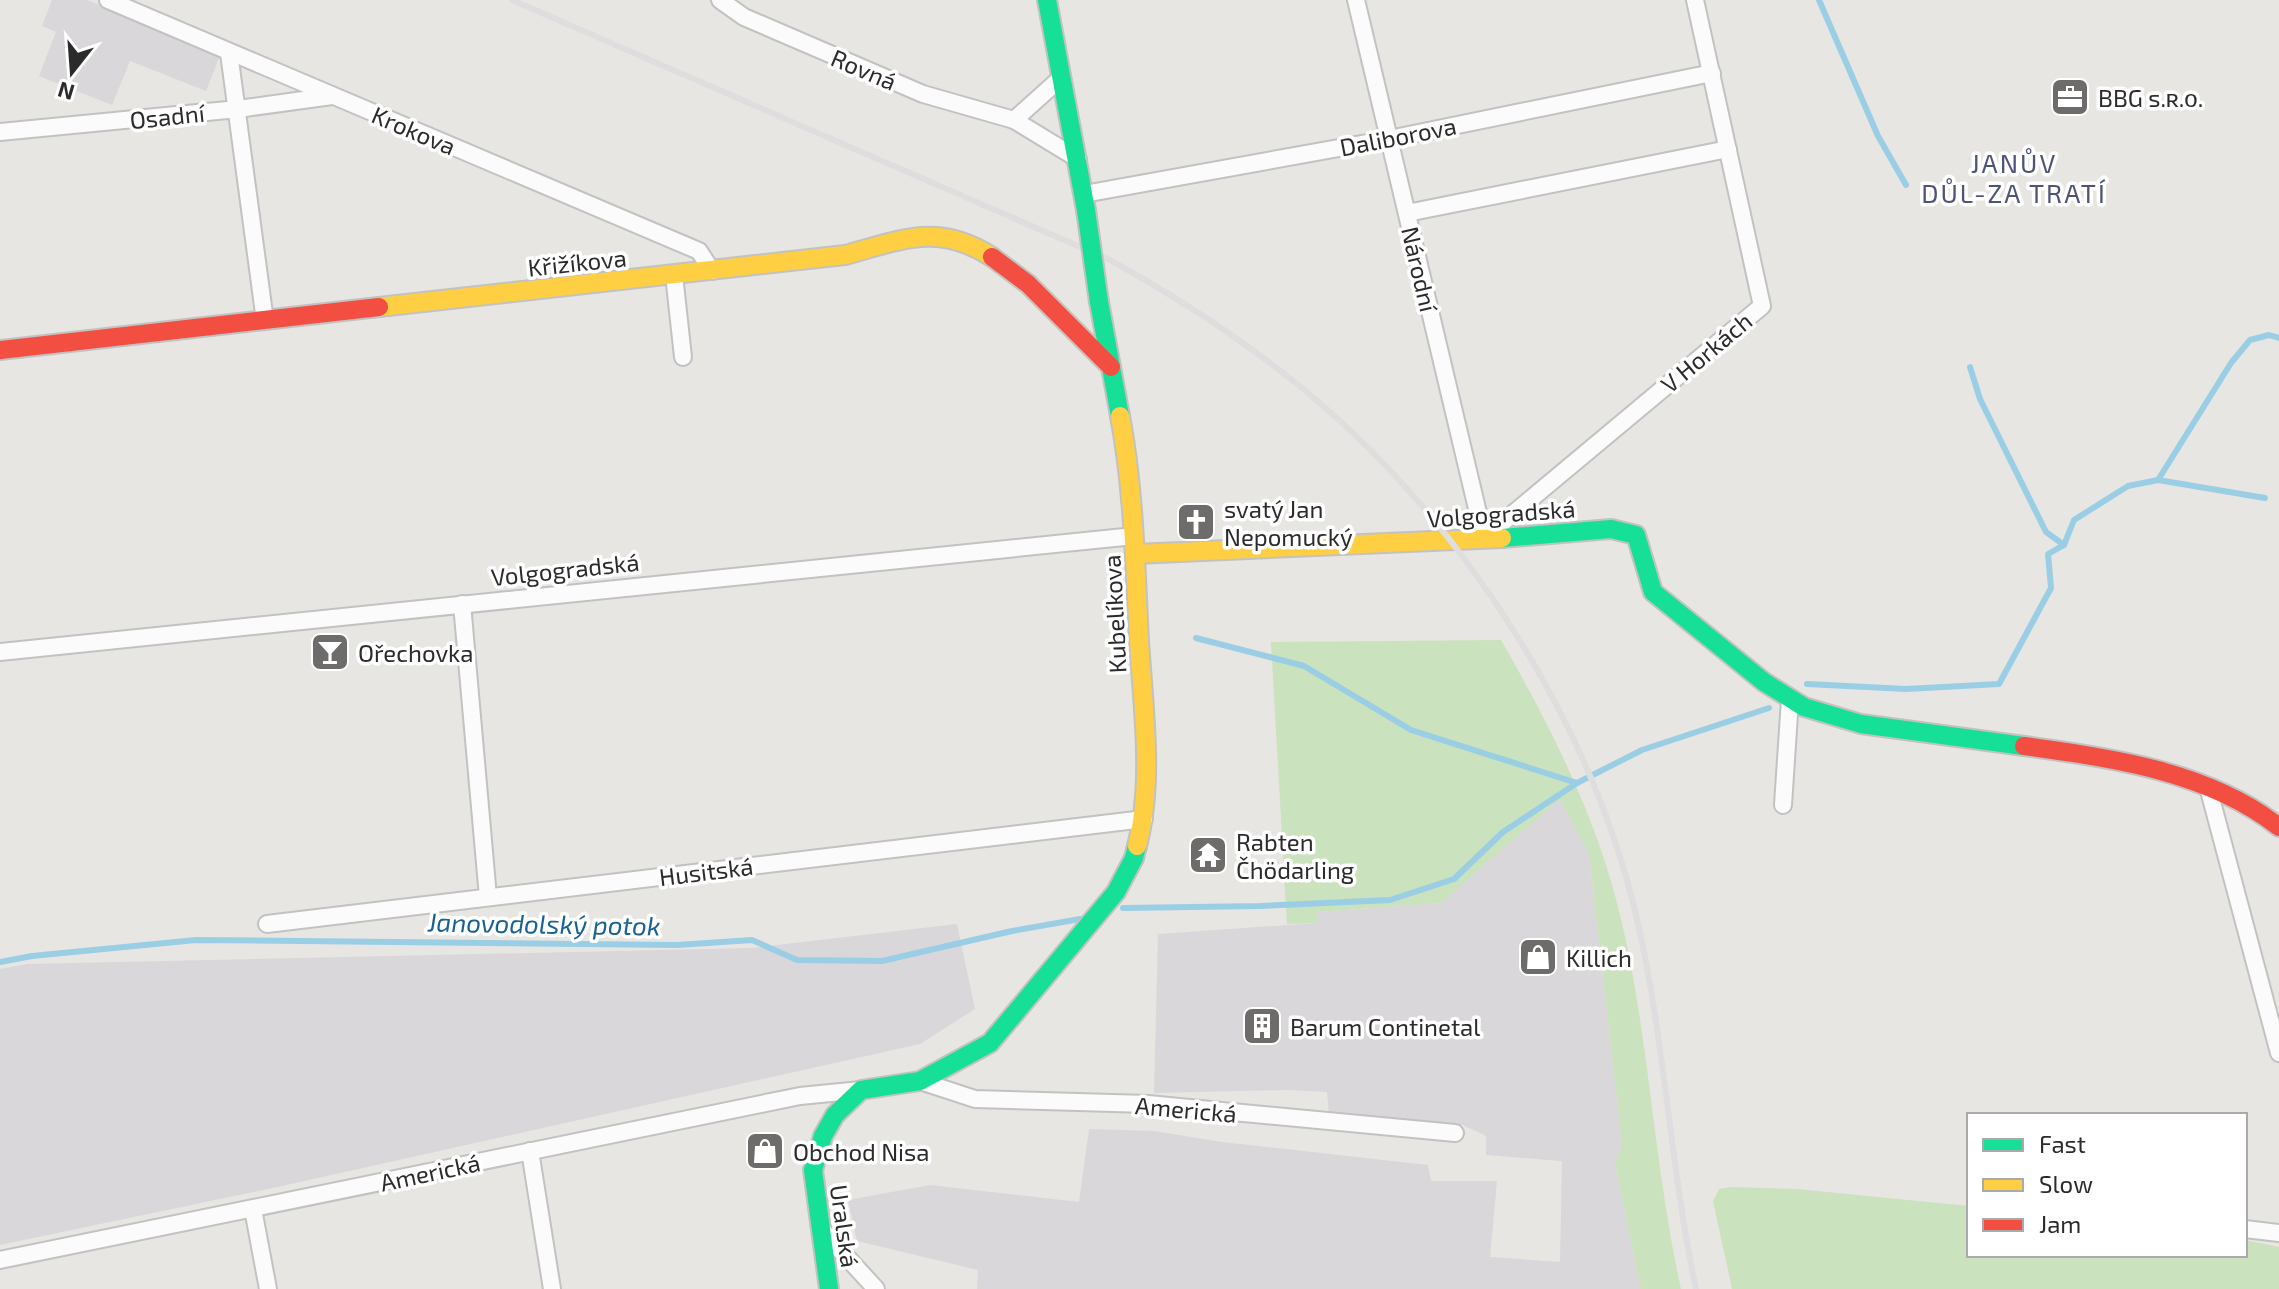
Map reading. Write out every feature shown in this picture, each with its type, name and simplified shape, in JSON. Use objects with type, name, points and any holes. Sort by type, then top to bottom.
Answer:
[{"type":"street","name":"Krokova","points":[[108,0],[699,251],[712,271]]},
{"type":"street","name":"Rovná","points":[[720,0],[744,17],[923,94],[1014,120],[1078,159]]},
{"type":"street","name":"Kubelíkova","points":[[861,1090],[920,1081],[990,1043],[1116,892],[1134,858],[1144,819],[1145,743],[1129,463],[1099,302],[1078,159],[1047,0]]},
{"type":"street","name":"Národní","points":[[1356,0],[1484,538]]},
{"type":"street","name":"V Horkách","points":[[1484,538],[1762,306],[1695,0]]},
{"type":"street","points":[[229,53],[265,321]]},
{"type":"street","name":"Daliborova","points":[[1085,202],[1712,73]]},
{"type":"street","points":[[1014,120],[1062,77]]},
{"type":"street","name":"Osadní","points":[[0,132],[238,109],[334,96]]},
{"type":"street","points":[[1407,213],[1728,149]]},
{"type":"street","name":"Křižíkova","points":[[0,350],[845,255],[931,235],[969,242],[1006,264],[1111,367]]},
{"type":"street","points":[[674,275],[683,357]]},
{"type":"street","name":"Volgogradská","points":[[0,652],[462,604],[1135,545],[1211,548],[1449,542],[1611,529],[1636,535],[1653,592],[1764,682],[1804,707],[1861,724],[2113,758],[2208,787],[2264,815],[2279,827]]},
{"type":"street","points":[[462,604],[488,897]]},
{"type":"street","points":[[1783,805],[1790,699]]},
{"type":"street","points":[[2208,787],[2279,1053]]},
{"type":"street","name":"Husitská","points":[[267,924],[1144,819]]},
{"type":"street","name":"Americká","points":[[920,1081],[975,1099],[1148,1104],[1455,1133]]},
{"type":"street","name":"Americká","points":[[0,1260],[800,1096],[861,1090]]},
{"type":"street","name":"Uralská","points":[[829,1289],[813,1170],[823,1136],[835,1115],[861,1090]]},
{"type":"street","points":[[530,1151],[552,1289]]},
{"type":"street","points":[[253,1209],[268,1289]]},
{"type":"street","points":[[821,1229],[876,1289]]},
{"type":"street","points":[[2247,1229],[2279,1233]]},
{"type":"shaded area","points":[[52,0],[87,0],[221,53],[206,91],[130,61],[112,105],[39,76],[56,32],[42,26]]},
{"type":"shaded area","points":[[1560,798],[1589,854],[1622,1144],[1615,1164],[1641,1289],[977,1289],[978,1270],[857,1241],[848,1200],[930,1185],[1079,1202],[1089,1129],[1154,1131],[1222,1142],[1428,1165],[1431,1181],[1497,1181],[1490,1257],[1560,1262],[1562,1161],[1486,1155],[1486,1136],[1463,1125],[1329,1115],[1327,1092],[1154,1093],[1158,934],[1316,923],[1317,912],[1441,903]]},
{"type":"shaded area","points":[[957,924],[975,1009],[920,1044],[273,1188],[0,1245],[0,969],[27,964],[752,948]]},
{"type":"green space","points":[[1501,640],[1572,777],[1612,885],[1631,969],[1664,1198],[1681,1289],[1641,1289],[1615,1164],[1622,1144],[1589,854],[1560,799],[1441,903],[1317,912],[1317,923],[1287,924],[1271,642]]},
{"type":"green space","points":[[1719,1189],[1797,1189],[1967,1206],[1967,1257],[2247,1257],[2247,1240],[2279,1247],[2279,1289],[1732,1289],[1713,1201]]},
{"type":"waterway","points":[[1819,0],[1878,136],[1906,185]]},
{"type":"waterway","points":[[2158,480],[2231,363],[2250,340],[2269,335],[2279,338]]},
{"type":"waterway","points":[[1970,367],[1980,399],[2046,532],[2064,545]]},
{"type":"waterway","name":"Janovodolský potok","points":[[1807,684],[1906,689],[1999,684],[2051,588],[2048,554],[2064,545],[2074,520],[2128,486],[2158,480],[2265,498]]},
{"type":"waterway","points":[[1196,638],[1304,666],[1411,730],[1577,783]]},
{"type":"waterway","name":"Janovodolský potok","points":[[1123,908],[1390,900],[1454,879],[1503,832],[1577,783],[1642,750],[1769,708]]},
{"type":"waterway","name":"Janovodolský potok","points":[[0,962],[196,940],[677,945],[752,940],[797,960],[882,961],[1080,919]]},
{"type":"railway","points":[[512,0],[1110,260],[1212,322],[1284,374],[1364,444],[1418,501],[1468,564],[1513,630],[1554,700],[1588,771],[1616,845],[1647,965],[1696,1289]]},
{"type":"traffic: fast","points":[[1047,0],[1086,210]]},
{"type":"traffic: fast","points":[[1086,210],[1099,302]]},
{"type":"traffic: fast","points":[[1099,302],[1120,416]]},
{"type":"traffic: fast","points":[[1502,538],[1611,529],[1636,535],[1653,592],[1764,682],[1804,707],[1861,724],[2024,746]]},
{"type":"traffic: fast","points":[[829,1289],[813,1170],[823,1136],[835,1115],[861,1090],[920,1081],[990,1043],[1116,892],[1137,846]]},
{"type":"traffic: slow","points":[[379,307],[845,255],[919,237],[954,240],[992,257]]},
{"type":"traffic: slow","points":[[1120,416],[1131,500],[1146,744],[1145,796],[1137,846]]},
{"type":"traffic: slow","points":[[1135,554],[1502,538]]},
{"type":"traffic: jam","points":[[992,257],[1028,284],[1111,367]]},
{"type":"traffic: jam","points":[[0,350],[379,307]]},
{"type":"traffic: jam","points":[[2024,746],[2124,762],[2190,780],[2252,808],[2279,827]]},
{"type":"place","name":"BBG s.ʀ.ᴏ.","points":[[2070,97]]},
{"type":"place","name":"svatý Jan Nepomucký","points":[[1196,522]]},
{"type":"place","name":"Ořechovka","points":[[330,652]]},
{"type":"place","name":"Rabten Čhödarling","points":[[1208,855]]},
{"type":"place","name":"Killich","points":[[1538,957]]},
{"type":"place","name":"Barum Continetal","points":[[1262,1026]]},
{"type":"place","name":"Obchod Nisa","points":[[765,1151]]},
{"type":"district","name":"JANŮV DŮL-ZA TRATÍ","points":[[2014,177]]}]
